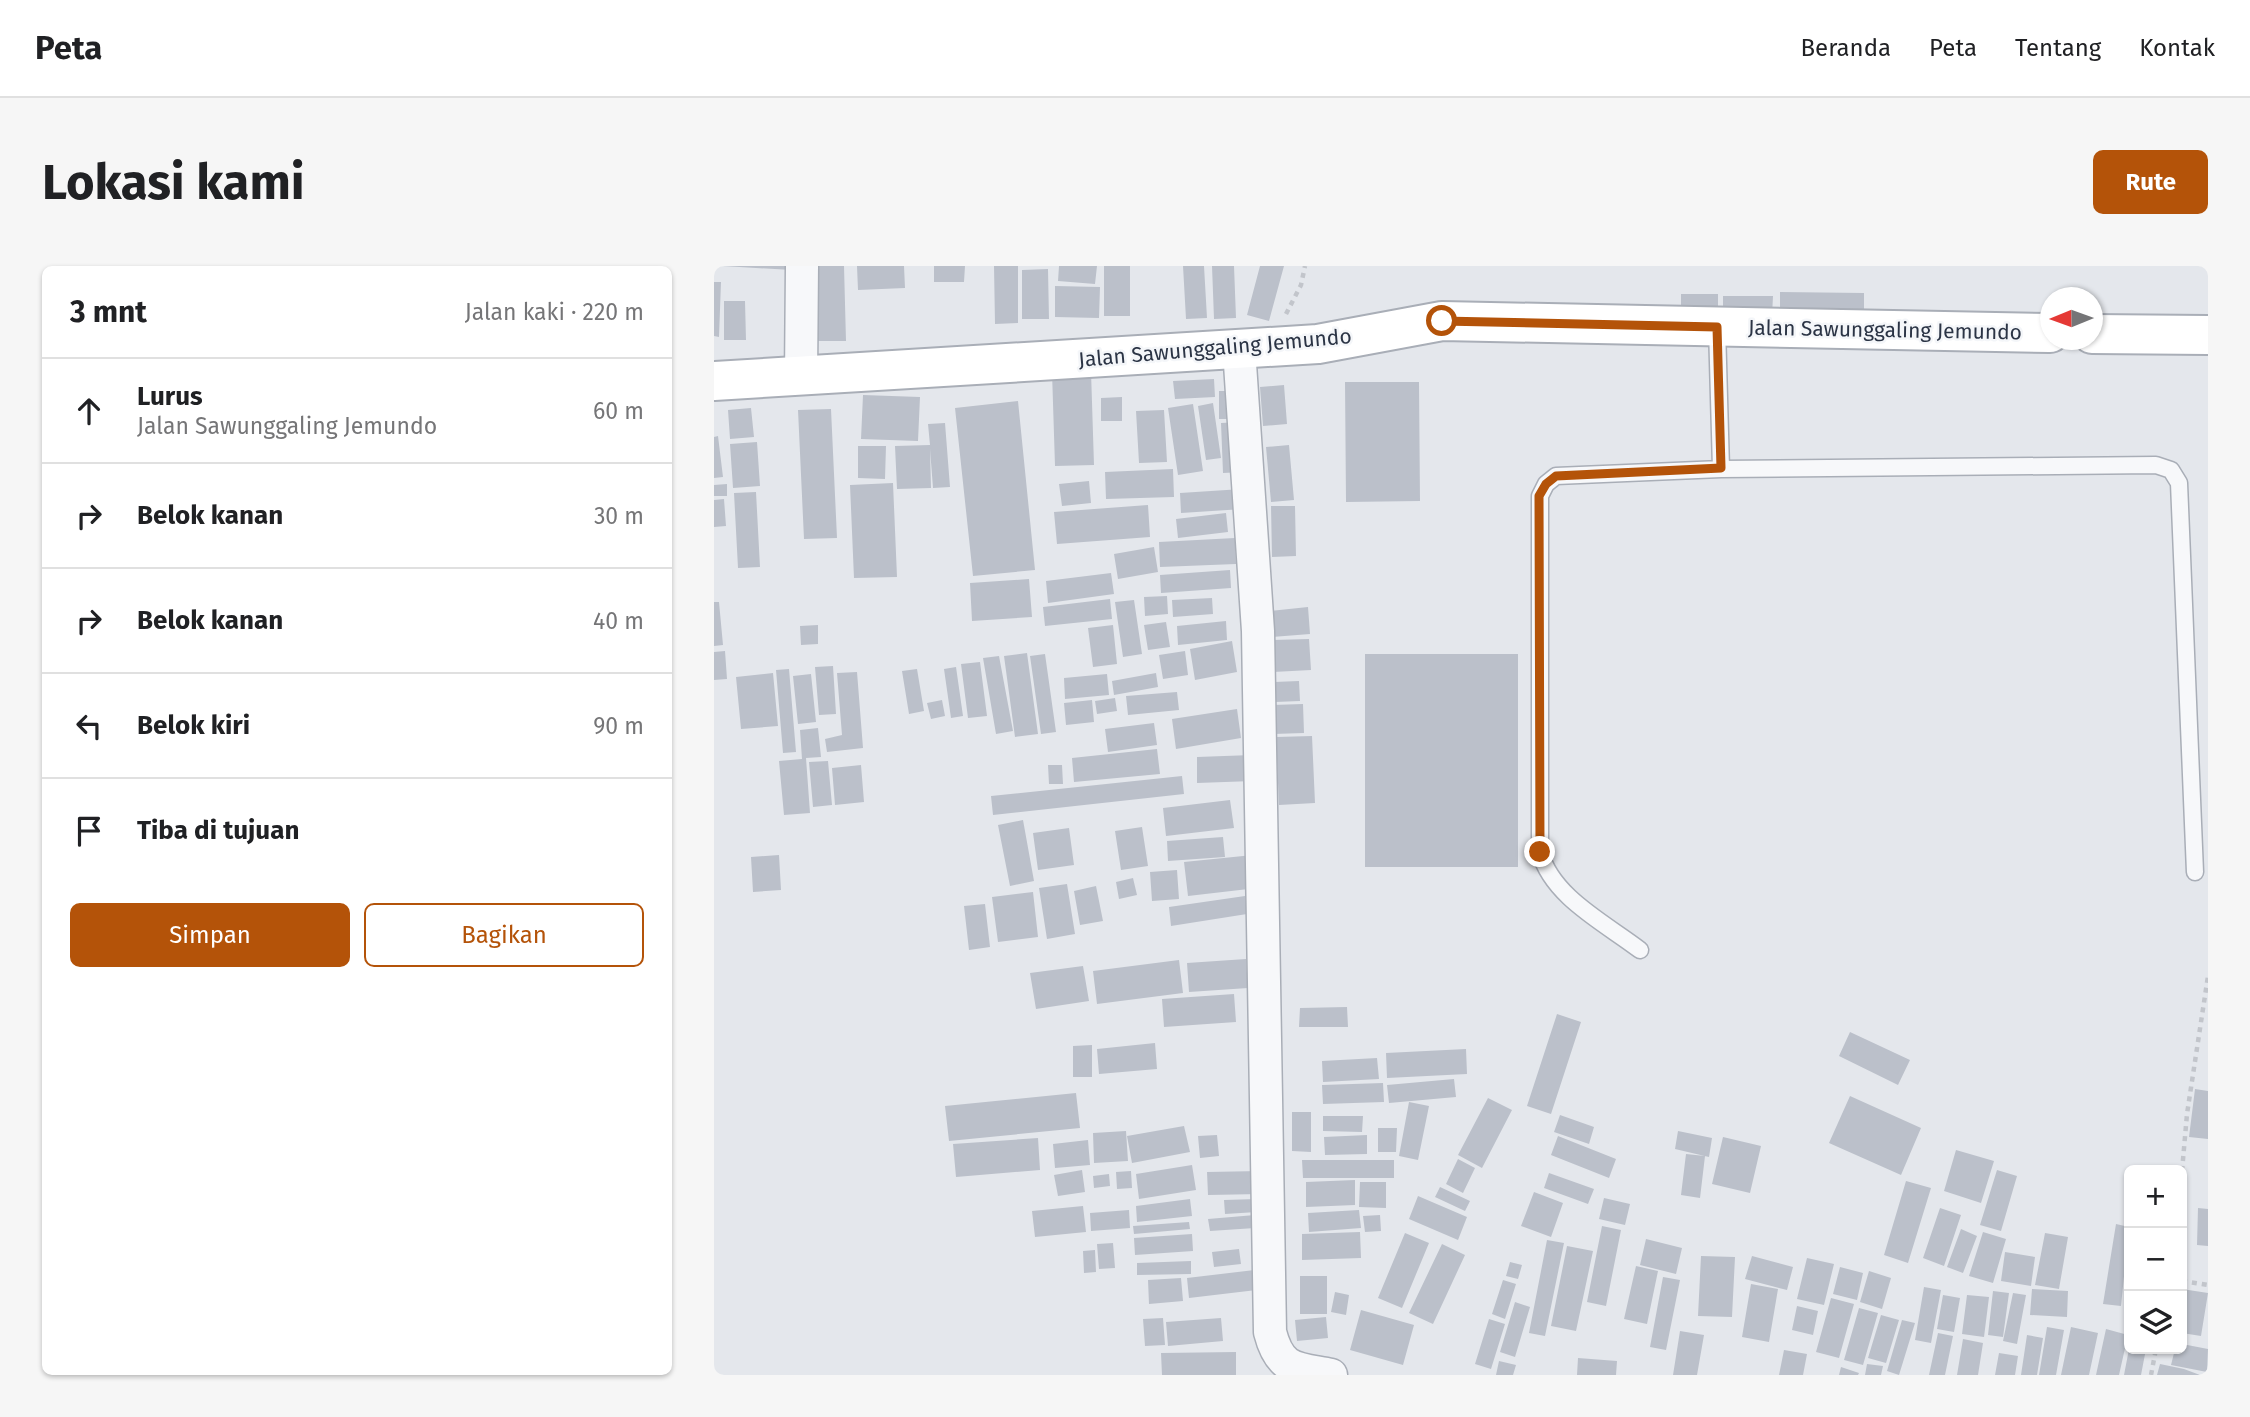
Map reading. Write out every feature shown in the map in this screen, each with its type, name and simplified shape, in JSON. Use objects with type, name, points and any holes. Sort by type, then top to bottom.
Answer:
[{"type":"main road","name":"Jalan Sawunggaling Jemundo","points":[[714,381],[1318,344],[1442,321],[2040,333]]},
{"type":"main road","points":[[2103,334],[2208,335]]},
{"type":"street","points":[[801,377],[802,266]]},
{"type":"street","points":[[1254,348],[1270,1332],[1275,1352],[1283,1363],[1331,1375]]},
{"type":"lane","points":[[1717,327],[1721,468]]},
{"type":"lane","points":[[1640,950],[1555,885],[1544,868],[1540,852],[1539,496],[1546,484],[1556,476],[1721,468],[2156,465],[2171,470],[2179,483],[2195,872]]},
{"type":"path","points":[[1254,348],[1301,285],[1305,266]]},
{"type":"path","points":[[2183,1165],[2187,1114],[2208,976]]},
{"type":"path","points":[[2187,1282],[2208,1285]]},
{"type":"path","points":[[2151,1375],[2155,1354]]},
{"type":"building","points":[[723,266],[792,266],[792,270]]},
{"type":"building","points":[[811,266],[844,266],[846,341],[813,341]]},
{"type":"building","points":[[857,266],[904,266],[905,288],[858,290]]},
{"type":"building","points":[[934,266],[965,266],[964,282],[934,282]]},
{"type":"building","points":[[994,266],[1018,266],[1018,323],[995,324]]},
{"type":"building","points":[[1059,266],[1097,266],[1095,284],[1058,281]]},
{"type":"building","points":[[1104,266],[1130,266],[1130,316],[1104,316]]},
{"type":"building","points":[[1183,266],[1204,266],[1207,318],[1186,319]]},
{"type":"building","points":[[1212,266],[1234,266],[1236,318],[1214,319]]},
{"type":"building","points":[[1260,266],[1284,266],[1269,321],[1247,315]]},
{"type":"building","points":[[1048,269],[1049,319],[1022,319],[1022,270]]},
{"type":"building","points":[[714,282],[721,282],[719,337],[714,336]]},
{"type":"building","points":[[1055,286],[1100,287],[1099,318],[1055,317]]},
{"type":"building","points":[[1780,292],[1864,293],[1864,318],[1780,317]]},
{"type":"building","points":[[1681,294],[1718,294],[1718,317],[1681,316]]},
{"type":"building","points":[[1723,296],[1773,296],[1772,316],[1723,315]]},
{"type":"building","points":[[724,301],[745,301],[746,340],[724,340]]},
{"type":"building","points":[[1091,371],[1094,465],[1055,466],[1052,372]]},
{"type":"building","points":[[1214,379],[1215,397],[1175,399],[1173,381]]},
{"type":"building","points":[[1345,382],[1419,382],[1420,501],[1346,502]]},
{"type":"building","points":[[1284,385],[1287,424],[1263,426],[1260,387]]},
{"type":"building","points":[[1219,391],[1240,391],[1239,419],[1219,419]]},
{"type":"building","points":[[863,395],[920,397],[918,441],[861,439]]},
{"type":"building","points":[[1122,397],[1122,421],[1101,421],[1101,398]]},
{"type":"building","points":[[1018,401],[1035,570],[973,576],[955,408]]},
{"type":"building","points":[[1213,403],[1221,458],[1206,460],[1198,406]]},
{"type":"building","points":[[1193,404],[1203,471],[1178,475],[1168,408]]},
{"type":"building","points":[[751,408],[754,437],[730,439],[728,410]]},
{"type":"building","points":[[831,409],[837,538],[804,539],[798,410]]},
{"type":"building","points":[[1164,410],[1167,462],[1139,463],[1136,411]]},
{"type":"building","points":[[1240,422],[1243,472],[1223,473],[1221,423]]},
{"type":"building","points":[[945,423],[950,487],[933,488],[930,449],[931,488],[897,489],[895,446],[930,445],[928,424]]},
{"type":"building","points":[[718,436],[723,477],[714,478],[714,437]]},
{"type":"building","points":[[757,442],[760,486],[733,488],[730,444]]},
{"type":"building","points":[[1289,445],[1294,500],[1271,502],[1266,447]]},
{"type":"building","points":[[858,446],[886,446],[885,479],[858,478]]},
{"type":"building","points":[[1173,469],[1174,497],[1106,499],[1105,472]]},
{"type":"building","points":[[1089,481],[1091,503],[1062,506],[1059,484]]},
{"type":"building","points":[[893,483],[897,577],[854,578],[850,485]]},
{"type":"building","points":[[727,484],[727,496],[714,496],[714,485]]},
{"type":"building","points":[[1242,489],[1243,509],[1181,513],[1180,493]]},
{"type":"building","points":[[756,492],[760,567],[738,568],[734,493]]},
{"type":"building","points":[[724,499],[726,526],[714,527],[714,500]]},
{"type":"building","points":[[1148,505],[1150,537],[1057,544],[1054,512]]},
{"type":"building","points":[[1271,506],[1295,506],[1296,556],[1272,557]]},
{"type":"building","points":[[1226,513],[1228,532],[1178,538],[1176,519]]},
{"type":"building","points":[[1235,538],[1236,564],[1160,567],[1159,542]]},
{"type":"building","points":[[1154,547],[1158,572],[1118,579],[1114,554]]},
{"type":"building","points":[[1230,570],[1231,588],[1161,593],[1160,575]]},
{"type":"building","points":[[1111,573],[1114,594],[1048,603],[1046,581]]},
{"type":"building","points":[[1029,579],[1032,617],[972,621],[970,583]]},
{"type":"building","points":[[1167,596],[1168,614],[1145,616],[1144,597]]},
{"type":"building","points":[[1212,598],[1213,614],[1173,617],[1172,600]]},
{"type":"building","points":[[1110,599],[1112,619],[1045,626],[1043,607]]},
{"type":"building","points":[[1134,600],[1142,654],[1123,657],[1115,602]]},
{"type":"building","points":[[714,602],[719,602],[723,645],[714,646]]},
{"type":"building","points":[[1308,607],[1310,634],[1272,637],[1270,611]]},
{"type":"building","points":[[1226,621],[1227,640],[1178,645],[1177,626]]},
{"type":"building","points":[[1166,622],[1170,647],[1148,650],[1144,625]]},
{"type":"building","points":[[818,625],[818,644],[801,645],[800,626]]},
{"type":"building","points":[[1113,625],[1117,664],[1093,667],[1088,628]]},
{"type":"building","points":[[1309,639],[1311,670],[1273,672],[1272,640]]},
{"type":"building","points":[[1232,641],[1237,672],[1195,680],[1190,649]]},
{"type":"building","points":[[725,651],[727,679],[714,680],[714,652]]},
{"type":"building","points":[[1185,651],[1188,675],[1163,679],[1159,655]]},
{"type":"building","points":[[1027,653],[1038,734],[1015,737],[1004,656]]},
{"type":"building","points":[[1045,654],[1056,732],[1041,734],[1030,656]]},
{"type":"building","points":[[1365,654],[1518,654],[1518,867],[1365,867]]},
{"type":"building","points":[[999,656],[1013,731],[996,734],[983,658]]},
{"type":"building","points":[[980,662],[987,716],[968,718],[961,664]]},
{"type":"building","points":[[833,666],[836,714],[819,715],[815,667]]},
{"type":"building","points":[[956,667],[963,716],[951,718],[944,669]]},
{"type":"building","points":[[789,669],[796,752],[783,753],[776,670]]},
{"type":"building","points":[[917,669],[924,711],[909,714],[902,671]]},
{"type":"building","points":[[857,672],[863,748],[827,752],[825,739],[842,735],[837,673]]},
{"type":"building","points":[[773,673],[778,726],[741,729],[736,677]]},
{"type":"building","points":[[1156,673],[1158,687],[1114,695],[1112,681]]},
{"type":"building","points":[[811,674],[816,722],[798,724],[793,676]]},
{"type":"building","points":[[1107,674],[1109,695],[1065,699],[1064,678]]},
{"type":"building","points":[[1299,681],[1300,701],[1275,702],[1274,682]]},
{"type":"building","points":[[1177,692],[1179,710],[1128,715],[1126,696]]},
{"type":"building","points":[[1115,698],[1117,711],[1097,714],[1095,701]]},
{"type":"building","points":[[942,700],[945,716],[931,719],[927,703]]},
{"type":"building","points":[[1092,700],[1094,722],[1066,725],[1064,703]]},
{"type":"building","points":[[1303,704],[1304,733],[1273,734],[1272,705]]},
{"type":"building","points":[[1237,709],[1241,738],[1176,749],[1172,719]]},
{"type":"building","points":[[1154,723],[1157,745],[1108,752],[1105,729]]},
{"type":"building","points":[[818,728],[821,757],[806,758],[810,813],[784,815],[779,761],[802,759],[800,730]]},
{"type":"building","points":[[1312,736],[1315,803],[1279,805],[1276,737]]},
{"type":"building","points":[[1157,749],[1160,774],[1074,782],[1072,758]]},
{"type":"building","points":[[1252,755],[1253,781],[1197,783],[1197,757]]},
{"type":"building","points":[[828,761],[832,805],[813,807],[809,762]]},
{"type":"building","points":[[861,765],[864,802],[835,805],[832,768]]},
{"type":"building","points":[[1048,765],[1062,765],[1063,784],[1049,784]]},
{"type":"building","points":[[1182,776],[1184,794],[993,815],[991,796]]},
{"type":"building","points":[[1230,800],[1234,828],[1166,836],[1163,808]]},
{"type":"building","points":[[1023,820],[1034,881],[1010,886],[998,825]]},
{"type":"building","points":[[1142,827],[1148,866],[1121,870],[1115,831]]},
{"type":"building","points":[[1069,828],[1074,865],[1038,870],[1033,833]]},
{"type":"building","points":[[1223,837],[1225,857],[1168,861],[1167,841]]},
{"type":"building","points":[[779,855],[781,890],[753,892],[751,857]]},
{"type":"building","points":[[1253,855],[1257,888],[1188,896],[1184,862]]},
{"type":"building","points":[[1177,870],[1179,899],[1152,901],[1150,872]]},
{"type":"building","points":[[1133,878],[1137,895],[1119,899],[1116,882]]},
{"type":"building","points":[[1067,884],[1075,934],[1047,939],[1039,888]]},
{"type":"building","points":[[1096,886],[1103,921],[1080,925],[1074,891]]},
{"type":"building","points":[[1033,892],[1038,937],[998,942],[992,897]]},
{"type":"building","points":[[1245,896],[1247,914],[1171,926],[1169,907]]},
{"type":"building","points":[[985,904],[990,947],[969,950],[964,906]]},
{"type":"building","points":[[1246,959],[1248,988],[1189,992],[1187,963]]},
{"type":"building","points":[[1179,960],[1183,993],[1097,1004],[1093,971]]},
{"type":"building","points":[[1083,966],[1089,1001],[1036,1009],[1030,973]]},
{"type":"building","points":[[1234,994],[1236,1022],[1164,1027],[1162,999]]},
{"type":"building","points":[[1347,1007],[1348,1027],[1299,1027],[1300,1008]]},
{"type":"building","points":[[1557,1014],[1581,1022],[1551,1114],[1527,1106]]},
{"type":"building","points":[[1850,1032],[1910,1060],[1898,1085],[1839,1056]]},
{"type":"building","points":[[1155,1043],[1157,1069],[1099,1074],[1097,1049]]},
{"type":"building","points":[[1092,1045],[1092,1077],[1073,1077],[1073,1046]]},
{"type":"building","points":[[1466,1049],[1467,1074],[1387,1078],[1386,1053]]},
{"type":"building","points":[[1377,1058],[1379,1079],[1323,1082],[1322,1061]]},
{"type":"building","points":[[1454,1079],[1456,1097],[1389,1103],[1387,1085]]},
{"type":"building","points":[[1383,1083],[1384,1102],[1323,1104],[1322,1085]]},
{"type":"building","points":[[2195,1089],[2208,1091],[2208,1139],[2189,1137]]},
{"type":"building","points":[[1076,1093],[1080,1128],[949,1141],[945,1106]]},
{"type":"building","points":[[1850,1096],[1921,1128],[1901,1175],[1829,1143]]},
{"type":"building","points":[[1488,1098],[1512,1110],[1482,1168],[1458,1155]]},
{"type":"building","points":[[1409,1102],[1429,1106],[1418,1160],[1399,1156]]},
{"type":"building","points":[[1292,1112],[1311,1112],[1311,1152],[1292,1151]]},
{"type":"building","points":[[1560,1115],[1594,1127],[1589,1144],[1554,1132]]},
{"type":"building","points":[[1323,1116],[1363,1116],[1362,1132],[1323,1131]]},
{"type":"building","points":[[1184,1126],[1190,1152],[1132,1163],[1127,1136]]},
{"type":"building","points":[[1378,1128],[1397,1128],[1396,1152],[1378,1152]]},
{"type":"building","points":[[1126,1131],[1128,1161],[1094,1163],[1093,1133]]},
{"type":"building","points":[[1678,1131],[1712,1138],[1709,1157],[1675,1149]]},
{"type":"building","points":[[1217,1135],[1219,1156],[1200,1158],[1198,1136]]},
{"type":"building","points":[[1367,1135],[1367,1154],[1325,1155],[1324,1137]]},
{"type":"building","points":[[1558,1136],[1616,1159],[1609,1178],[1551,1155]]},
{"type":"building","points":[[1723,1137],[1761,1146],[1750,1193],[1712,1184]]},
{"type":"building","points":[[1038,1138],[1040,1170],[956,1177],[953,1144]]},
{"type":"building","points":[[1088,1140],[1090,1165],[1055,1168],[1053,1144]]},
{"type":"building","points":[[1956,1150],[1994,1161],[1981,1203],[1944,1191]]},
{"type":"building","points":[[1686,1154],[1705,1156],[1700,1198],[1681,1195]]},
{"type":"building","points":[[1458,1159],[1475,1168],[1463,1193],[1446,1184]]},
{"type":"building","points":[[1302,1160],[1394,1160],[1394,1178],[1303,1178]]},
{"type":"building","points":[[1192,1165],[1196,1190],[1139,1199],[1136,1174]]},
{"type":"building","points":[[1082,1170],[1085,1192],[1058,1196],[1054,1175]]},
{"type":"building","points":[[1997,1170],[2017,1176],[2001,1231],[1980,1225]]},
{"type":"building","points":[[1131,1171],[1132,1188],[1117,1189],[1116,1172]]},
{"type":"building","points":[[1261,1171],[1261,1194],[1208,1195],[1207,1172]]},
{"type":"building","points":[[1549,1173],[1594,1189],[1588,1204],[1544,1188]]},
{"type":"building","points":[[1109,1174],[1110,1186],[1094,1188],[1093,1176]]},
{"type":"building","points":[[1355,1180],[1355,1205],[1306,1207],[1306,1182]]},
{"type":"building","points":[[1906,1181],[1931,1188],[1908,1263],[1884,1255]]},
{"type":"building","points":[[1360,1182],[1386,1182],[1386,1208],[1359,1207]]},
{"type":"building","points":[[1440,1187],[1470,1201],[1465,1211],[1435,1197]]},
{"type":"building","points":[[1534,1192],[1563,1203],[1551,1237],[1521,1226]]},
{"type":"building","points":[[1418,1196],[1467,1217],[1458,1240],[1409,1219]]},
{"type":"building","points":[[1604,1198],[1630,1204],[1625,1225],[1599,1219]]},
{"type":"building","points":[[1190,1199],[1192,1216],[1137,1222],[1136,1206]]},
{"type":"building","points":[[1257,1199],[1257,1212],[1225,1214],[1224,1200]]},
{"type":"building","points":[[1083,1206],[1086,1232],[1035,1237],[1032,1211]]},
{"type":"building","points":[[1940,1208],[1961,1215],[1944,1266],[1923,1258]]},
{"type":"building","points":[[2198,1208],[2208,1209],[2208,1246],[2197,1245]]},
{"type":"building","points":[[1129,1210],[1130,1228],[1091,1231],[1090,1213]]},
{"type":"building","points":[[1359,1210],[1361,1228],[1309,1232],[1308,1213]]},
{"type":"building","points":[[1255,1215],[1255,1228],[1210,1231],[1208,1219]]},
{"type":"building","points":[[1380,1215],[1381,1231],[1365,1232],[1363,1216]]},
{"type":"building","points":[[1189,1222],[1190,1229],[1134,1234],[1133,1226]]},
{"type":"building","points":[[2116,1224],[2124,1226],[2121,1306],[2103,1304]]},
{"type":"building","points":[[1602,1226],[1621,1230],[1606,1306],[1587,1302]]},
{"type":"building","points":[[1961,1229],[1977,1236],[1963,1273],[1947,1267]]},
{"type":"building","points":[[1360,1232],[1361,1258],[1302,1260],[1302,1234]]},
{"type":"building","points":[[1983,1232],[2006,1239],[1993,1283],[1969,1276]]},
{"type":"building","points":[[1405,1233],[1429,1243],[1402,1308],[1378,1298]]},
{"type":"building","points":[[2045,1233],[2068,1237],[2059,1289],[2035,1285]]},
{"type":"building","points":[[1192,1234],[1193,1251],[1135,1255],[1134,1238]]},
{"type":"building","points":[[1646,1239],[1682,1248],[1676,1274],[1640,1265]]},
{"type":"building","points":[[1547,1240],[1564,1243],[1545,1336],[1529,1333]]},
{"type":"building","points":[[1113,1243],[1115,1268],[1099,1269],[1097,1244]]},
{"type":"building","points":[[1442,1244],[1465,1255],[1433,1324],[1409,1313]]},
{"type":"building","points":[[1567,1246],[1593,1251],[1576,1331],[1551,1326]]},
{"type":"building","points":[[1239,1249],[1241,1264],[1214,1267],[1212,1252]]},
{"type":"building","points":[[1095,1250],[1096,1272],[1084,1273],[1083,1251]]},
{"type":"building","points":[[2005,1252],[2035,1257],[2031,1286],[2001,1281]]},
{"type":"building","points":[[1701,1256],[1735,1257],[1732,1317],[1698,1316]]},
{"type":"building","points":[[1752,1256],[1793,1267],[1787,1290],[1745,1279]]},
{"type":"building","points":[[1807,1258],[1834,1264],[1824,1305],[1797,1299]]},
{"type":"building","points":[[1191,1261],[1191,1274],[1137,1275],[1137,1263]]},
{"type":"building","points":[[1510,1262],[1522,1265],[1518,1279],[1506,1276]]},
{"type":"building","points":[[1636,1266],[1658,1271],[1647,1324],[1624,1319]]},
{"type":"building","points":[[1840,1267],[1863,1273],[1857,1300],[1833,1294]]},
{"type":"building","points":[[1263,1269],[1265,1289],[1189,1298],[1187,1278]]},
{"type":"building","points":[[1869,1271],[1891,1278],[1882,1309],[1860,1302]]},
{"type":"building","points":[[1300,1276],[1327,1276],[1327,1314],[1300,1314]]},
{"type":"building","points":[[1663,1277],[1680,1280],[1666,1350],[1650,1347]]},
{"type":"building","points":[[1181,1278],[1183,1301],[1149,1304],[1148,1280]]},
{"type":"building","points":[[1503,1280],[1516,1284],[1505,1319],[1492,1314]]},
{"type":"building","points":[[1751,1284],[1778,1289],[1769,1342],[1742,1337]]},
{"type":"building","points":[[1924,1287],[1941,1290],[1931,1343],[1915,1340]]},
{"type":"building","points":[[2032,1289],[2068,1291],[2067,1317],[2030,1315]]},
{"type":"building","points":[[2187,1290],[2208,1293],[2201,1336],[2187,1334]]},
{"type":"building","points":[[1993,1291],[2009,1293],[2003,1337],[1988,1335]]},
{"type":"building","points":[[1335,1292],[1349,1295],[1346,1315],[1331,1312]]},
{"type":"building","points":[[2013,1293],[2026,1295],[2017,1344],[2003,1341]]},
{"type":"building","points":[[1943,1295],[1960,1298],[1954,1332],[1937,1329]]},
{"type":"building","points":[[1967,1295],[1989,1297],[1984,1337],[1962,1334]]},
{"type":"building","points":[[1831,1298],[1854,1304],[1839,1358],[1816,1352]]},
{"type":"building","points":[[1515,1302],[1530,1307],[1515,1357],[1500,1352]]},
{"type":"building","points":[[1797,1306],[1818,1311],[1813,1335],[1792,1330]]},
{"type":"building","points":[[1859,1308],[1878,1313],[1863,1365],[1844,1360]]},
{"type":"building","points":[[1361,1310],[1414,1325],[1403,1365],[1350,1350]]},
{"type":"building","points":[[1881,1315],[1899,1320],[1886,1363],[1868,1358]]},
{"type":"building","points":[[1326,1317],[1328,1338],[1297,1341],[1295,1320]]},
{"type":"building","points":[[1163,1318],[1165,1345],[1145,1346],[1143,1319]]},
{"type":"building","points":[[1221,1318],[1223,1341],[1168,1346],[1166,1322]]},
{"type":"building","points":[[1489,1319],[1505,1324],[1491,1369],[1475,1364]]},
{"type":"building","points":[[1902,1320],[1915,1323],[1899,1375],[1887,1371]]},
{"type":"building","points":[[2047,1327],[2064,1330],[2056,1375],[2039,1375]]},
{"type":"building","points":[[2071,1327],[2098,1333],[2089,1375],[2061,1375]]},
{"type":"building","points":[[2106,1329],[2124,1334],[2124,1353],[2119,1375],[2096,1375]]},
{"type":"building","points":[[1680,1331],[1704,1335],[1697,1375],[1673,1375]]},
{"type":"building","points":[[1938,1333],[1953,1336],[1945,1375],[1929,1375]]},
{"type":"building","points":[[2027,1335],[2043,1338],[2037,1375],[2021,1375]]},
{"type":"building","points":[[1963,1339],[1983,1343],[1978,1375],[1957,1375]]},
{"type":"building","points":[[2187,1345],[2208,1349],[2207,1372],[2171,1365],[2174,1354],[2187,1354]]},
{"type":"building","points":[[1784,1350],[1807,1354],[1803,1375],[1779,1375]]},
{"type":"building","points":[[1236,1352],[1236,1375],[1162,1375],[1161,1353]]},
{"type":"building","points":[[1999,1353],[2018,1356],[2015,1375],[1995,1375]]},
{"type":"building","points":[[2128,1354],[2145,1354],[2141,1375],[2124,1375]]},
{"type":"building","points":[[1578,1358],[1617,1361],[1616,1375],[1577,1375]]},
{"type":"building","points":[[1499,1361],[1516,1365],[1513,1375],[1496,1375]]},
{"type":"building","points":[[1867,1364],[1883,1366],[1881,1375],[1865,1375]]},
{"type":"building","points":[[2160,1364],[2184,1369],[2200,1375],[2157,1375]]},
{"type":"building","points":[[1841,1367],[1859,1373],[1839,1375]]},
{"type":"route","points":[[1442,321],[1717,327],[1721,468],[1556,476],[1546,484],[1539,496],[1540,852]]}]
